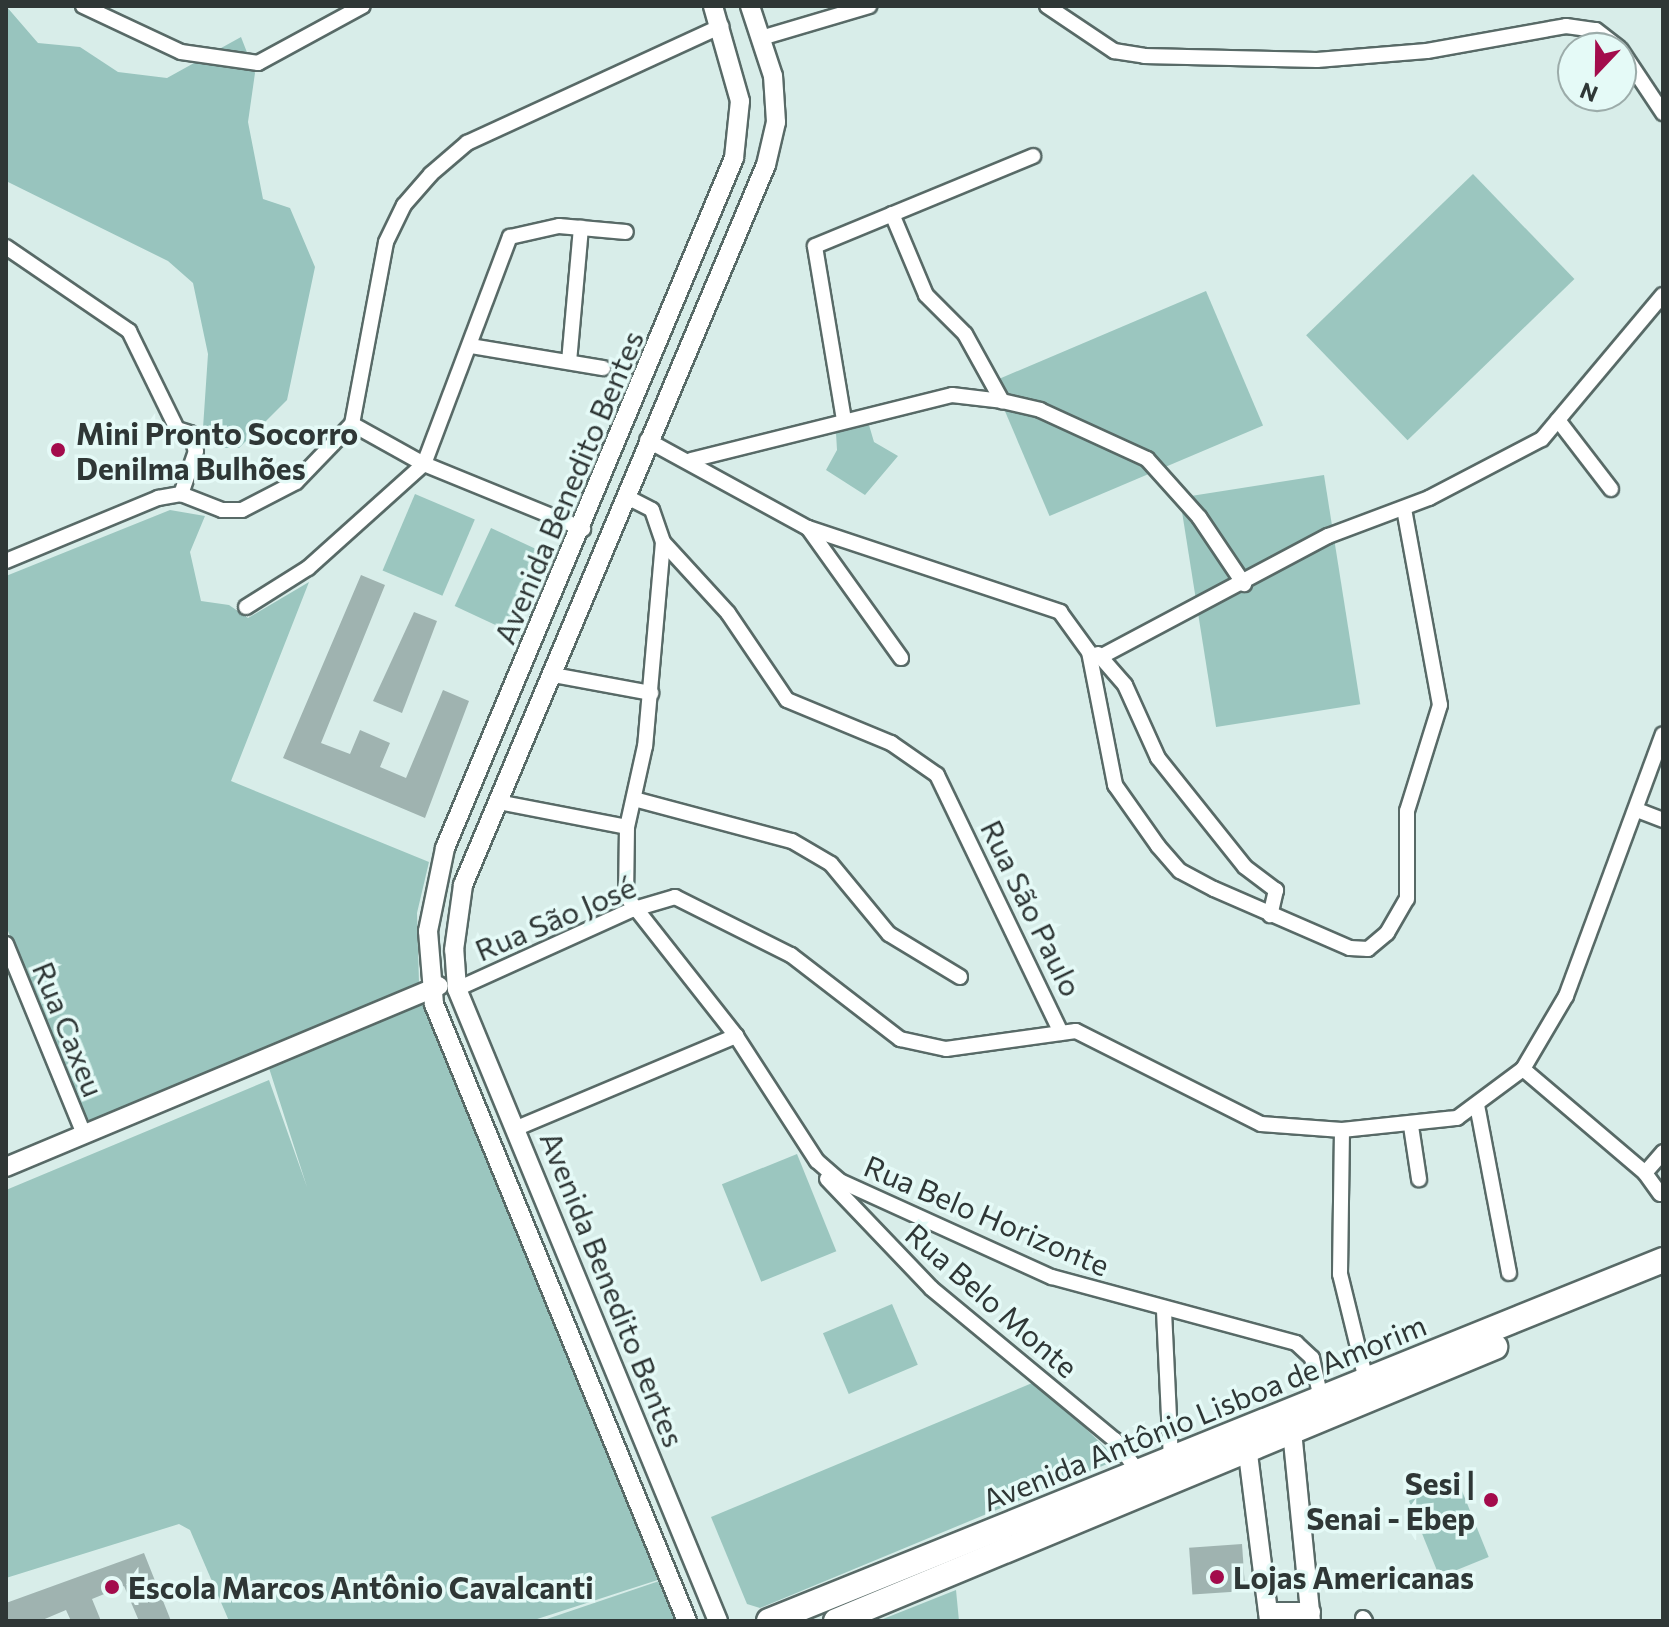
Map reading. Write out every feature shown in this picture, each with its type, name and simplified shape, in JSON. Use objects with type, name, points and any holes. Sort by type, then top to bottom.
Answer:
[{"type":"main road","name":"Avenida Antônio Lisboa de Amorim","points":[[1291,1421],[1321,1399],[1663,1260]]},
{"type":"main road","name":"Avenida Antônio Lisboa de Amorim","points":[[836,1621],[1246,1439],[1663,1277]]},
{"type":"main road","name":"Avenida Antônio Lisboa de Amorim","points":[[769,1621],[1139,1473],[1246,1439]]},
{"type":"street","points":[[83,6],[181,52],[258,63],[363,6]]},
{"type":"street","name":"Avenida Benedito Bentes","points":[[687,1621],[431,990],[428,931],[438,870],[583,529],[734,158],[740,101],[713,6]]},
{"type":"street","name":"Avenida Benedito Bentes","points":[[718,1621],[455,984],[463,885],[553,675],[676,367],[704,317],[766,165],[776,122],[773,76],[750,6]]},
{"type":"street","points":[[761,38],[869,6]]},
{"type":"street","points":[[1047,6],[1114,51],[1170,58],[1333,59],[1427,51],[1566,26],[1599,32]]},
{"type":"street","points":[[6,561],[181,494],[222,510],[242,510],[296,482],[352,424],[386,242],[404,205],[431,174],[467,143],[721,26]]},
{"type":"street","points":[[1637,74],[1663,113]]},
{"type":"street","points":[[844,420],[813,249],[1033,156]]},
{"type":"street","points":[[892,214],[926,295],[965,334],[1002,401]]},
{"type":"street","points":[[569,362],[581,228]]},
{"type":"street","points":[[246,607],[308,568],[424,464],[510,237],[527,230],[581,228],[626,232]]},
{"type":"street","points":[[6,247],[129,331],[177,429],[190,433],[196,451],[181,494]]},
{"type":"street","points":[[1096,653],[1244,584],[1328,536],[1404,508],[1542,439],[1663,295]]},
{"type":"street","points":[[471,346],[603,368]]},
{"type":"street","points":[[651,358],[676,367]]},
{"type":"street","points":[[691,460],[952,395],[1002,401],[1040,410],[1147,459],[1199,517],[1244,584]]},
{"type":"street","points":[[1558,420],[1611,489]]},
{"type":"street","points":[[352,424],[424,464],[583,529]]},
{"type":"street","points":[[647,440],[691,460],[808,528],[1046,605],[1070,622],[1125,685],[1158,758],[1245,867],[1276,890],[1270,915]]},
{"type":"street","points":[[625,496],[652,510],[663,542],[651,693],[627,827],[631,910]]},
{"type":"street","points":[[1096,653],[1115,785],[1133,815],[1180,871],[1332,942],[1368,949],[1399,919],[1407,899],[1407,811],[1440,705],[1404,508]]},
{"type":"street","points":[[808,528],[901,658]]},
{"type":"street","name":"Rua São Paulo","points":[[663,542],[728,613],[787,700],[915,755],[937,775],[1061,1033],[1095,1037],[1246,1120],[1342,1130],[1411,1126],[1457,1118],[1523,1069],[1582,960],[1663,734]]},
{"type":"street","points":[[553,675],[651,693]]},
{"type":"street","points":[[634,799],[792,841],[831,864],[889,934],[960,977]]},
{"type":"street","name":"Rua São José","points":[[498,802],[627,827]]},
{"type":"street","points":[[1637,810],[1663,820]]},
{"type":"street","name":"Rua São José","points":[[455,984],[631,910],[675,897],[701,907],[791,955],[900,1039],[946,1049],[1061,1033]]},
{"type":"street","name":"Rua Belo Horizonte","points":[[631,910],[736,1036],[817,1161],[840,1181],[1052,1277],[1164,1311],[1304,1347],[1321,1399]]},
{"type":"street","name":"Rua Caxeu","points":[[6,944],[84,1134]]},
{"type":"street","points":[[6,1167],[431,990],[455,984]]},
{"type":"street","points":[[517,1128],[736,1036]]},
{"type":"street","points":[[1523,1069],[1645,1173],[1660,1194]]},
{"type":"street","points":[[1477,1105],[1509,1273]]},
{"type":"street","points":[[1411,1126],[1419,1179]]},
{"type":"street","points":[[1342,1130],[1340,1274],[1366,1380]]},
{"type":"street","points":[[1645,1173],[1663,1152]]},
{"type":"street","name":"Rua Belo Monte","points":[[817,1161],[931,1288],[1115,1440],[1139,1473]]},
{"type":"street","points":[[1164,1311],[1171,1461]]},
{"type":"street","points":[[1246,1439],[1269,1617],[1311,1616],[1291,1421]]},
{"type":"shaded area","points":[[6,6],[38,43],[80,47],[118,72],[167,78],[241,37],[255,73],[248,122],[263,199],[290,208],[315,267],[287,400],[239,448],[225,448],[203,428],[208,354],[193,283],[168,261],[6,181]]},
{"type":"shaded area","points":[[1473,174],[1574,279],[1408,440],[1306,335]]},
{"type":"shaded area","points":[[1206,291],[1263,425],[1049,516],[992,382]]},
{"type":"shaded area","points":[[869,425],[874,442],[898,456],[865,495],[826,470],[837,450],[836,433]]},
{"type":"shaded area","points":[[1324,475],[1360,704],[1216,727],[1180,498]]},
{"type":"shaded area","points":[[415,494],[475,519],[442,596],[383,570]]},
{"type":"shaded area","points":[[170,510],[205,516],[190,552],[201,601],[229,605],[248,618],[309,582],[231,781],[429,862],[417,913],[419,983],[413,991],[86,1123],[6,926],[6,576]]},
{"type":"shaded area","points":[[491,528],[550,555],[514,633],[455,606]]},
{"type":"shaded area","points":[[426,1001],[562,1341],[667,1577],[531,1621],[229,1621],[190,1530],[179,1524],[6,1578],[6,1190],[269,1080],[307,1187],[269,1068]]},
{"type":"shaded area","points":[[797,1154],[836,1251],[761,1282],[722,1184]]},
{"type":"shaded area","points":[[892,1304],[918,1365],[849,1394],[823,1333]]},
{"type":"shaded area","points":[[1037,1381],[1116,1458],[1112,1462],[760,1608],[747,1604],[711,1517]]},
{"type":"shaded area","points":[[1458,1481],[1489,1557],[1440,1577],[1409,1501]]},
{"type":"shaded area","points":[[671,1577],[686,1621],[541,1621]]},
{"type":"shaded area","points":[[956,1590],[959,1621],[878,1621]]},
{"type":"building","points":[[361,575],[385,585],[321,743],[350,754],[360,730],[390,743],[380,767],[406,778],[443,690],[469,701],[425,818],[283,758]]},
{"type":"building","points":[[414,612],[437,621],[402,713],[373,701]]},
{"type":"building","name":"Lojas Americanas","points":[[1242,1544],[1245,1591],[1192,1595],[1189,1548]]},
{"type":"building","name":"Escola Marcos Antônio Cavalcanti","points":[[144,1553],[171,1621],[139,1621],[124,1586],[92,1599],[101,1621],[71,1621],[66,1610],[40,1621],[6,1621],[6,1603]]},
{"type":"place","name":"Mini Pronto Socorro Denilma Bulhões","points":[[58,450]]},
{"type":"place","name":"Sesi | Senai - Ebep","points":[[1491,1500]]},
{"type":"place","name":"Lojas Americanas","points":[[1217,1577]]},
{"type":"place","name":"Escola Marcos Antônio Cavalcanti","points":[[112,1587]]}]
